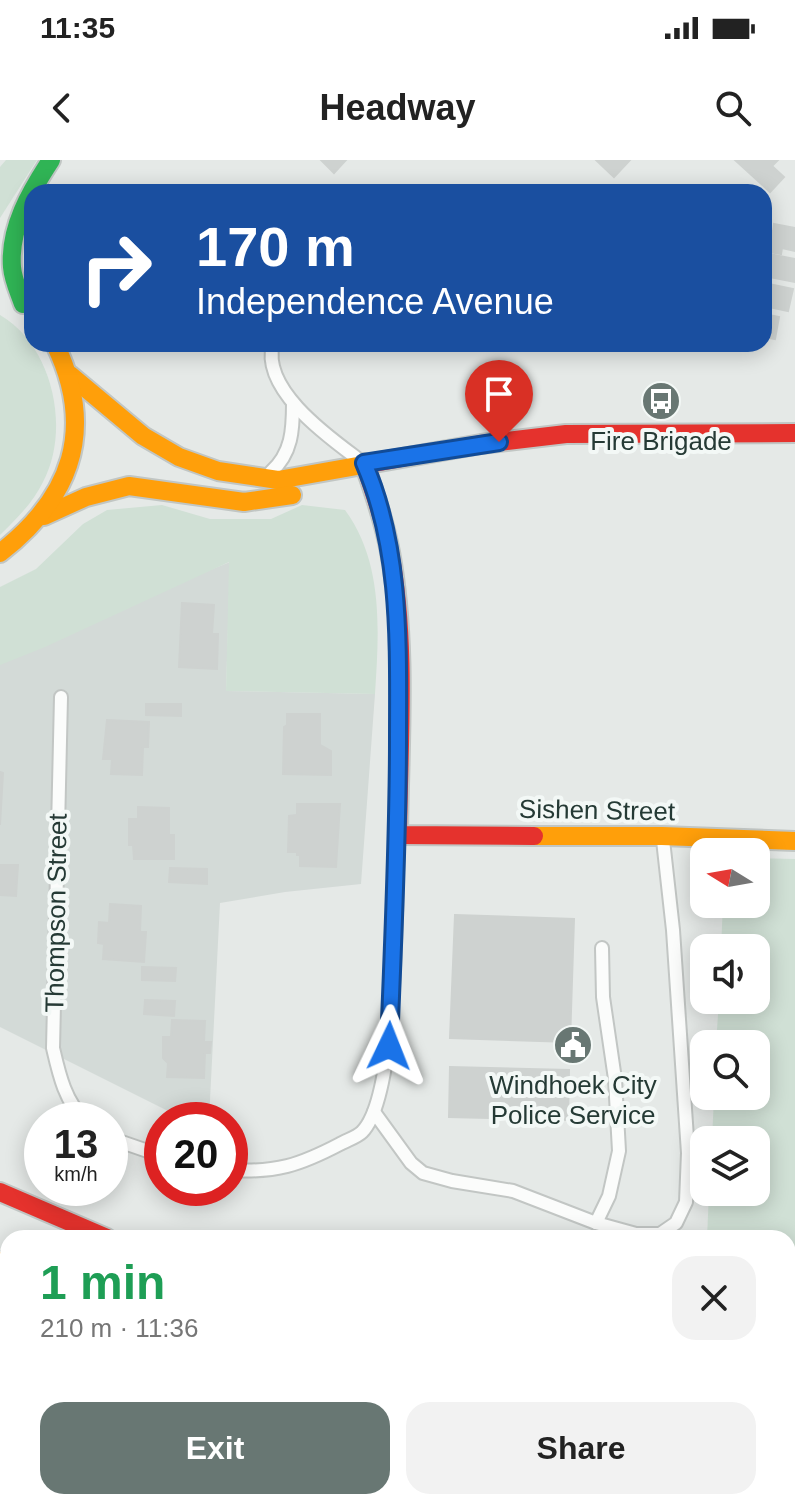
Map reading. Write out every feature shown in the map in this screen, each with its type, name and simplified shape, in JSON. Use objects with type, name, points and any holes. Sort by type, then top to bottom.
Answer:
[{"type":"main road","points":[[36,184],[51,160]]},
{"type":"main road","points":[[24,208],[19,220],[12,268],[24,300]]},
{"type":"main road","points":[[0,291],[24,307]]},
{"type":"main road","points":[[0,553],[22,538],[44,516],[68,472],[77,424],[70,375],[59,352]]},
{"type":"main road","points":[[70,375],[92,390],[128,425],[186,460],[227,475],[278,480],[367,472]]},
{"type":"main road","points":[[44,516],[86,497],[129,486],[244,502],[417,457],[481,444],[604,432],[795,433]]},
{"type":"main road","points":[[367,472],[390,550],[398,650],[398,835]]},
{"type":"main road","name":"Sishen Street","points":[[398,835],[662,836],[795,841]]},
{"type":"main road","points":[[0,1192],[88,1230]]},
{"type":"lane","points":[[271,352],[273,372],[293,403],[367,472]]},
{"type":"lane","points":[[263,480],[285,457],[290,445],[293,403]]},
{"type":"lane","name":"Thompson Street","points":[[61,697],[53,1048],[61,1082],[72,1102]]},
{"type":"lane","points":[[248,1171],[261,1172],[306,1162],[362,1133],[374,1112],[389,1046],[398,835]]},
{"type":"lane","points":[[662,836],[673,930],[687,1138],[686,1202],[676,1223],[666,1230]]},
{"type":"lane","points":[[596,1223],[612,1186],[619,1151],[615,1079],[603,997],[602,948]]},
{"type":"lane","points":[[374,1112],[411,1163],[423,1173],[513,1191],[621,1230]]},
{"type":"shaded area","points":[[230,562],[226,691],[375,694],[361,884],[220,903],[210,1102],[150,1102],[0,1027],[0,655]]},
{"type":"green space","points":[[6,160],[37,160],[0,218],[0,167]]},
{"type":"green space","points":[[0,315],[24,336],[24,352],[36,352],[44,367],[52,390],[56,438],[39,490],[0,535]]},
{"type":"green space","points":[[162,505],[210,519],[271,519],[302,505],[345,510],[358,531],[373,575],[378,623],[375,694],[226,691],[229,562],[0,665],[0,587],[36,569],[83,524],[107,510]]},
{"type":"green space","points":[[770,858],[795,859],[795,1230],[707,1230],[708,1206],[770,1206],[770,1126],[713,1126],[713,1110],[770,1110],[770,1030],[717,1030],[718,1014],[770,1014],[770,934],[722,934],[722,918],[770,918]]},
{"type":"building","points":[[321,160],[346,160],[334,173]]},
{"type":"building","points":[[596,160],[630,160],[614,177]]},
{"type":"building","points":[[735,160],[778,160],[772,166],[784,177],[772,190],[772,184],[761,184]]},
{"type":"building","points":[[774,224],[795,228],[795,251],[782,248],[781,254],[772,252]]},
{"type":"building","points":[[772,255],[795,259],[795,282],[772,278]]},
{"type":"building","points":[[772,285],[793,289],[788,311],[772,308]]},
{"type":"building","points":[[772,316],[779,317],[775,339],[772,338]]},
{"type":"building","points":[[182,603],[214,605],[212,634],[218,634],[217,669],[179,667]]},
{"type":"building","points":[[146,704],[181,704],[181,716],[146,715]]},
{"type":"building","points":[[287,714],[320,714],[320,745],[331,751],[331,775],[283,774]]},
{"type":"building","points":[[107,720],[149,722],[148,747],[143,747],[142,775],[111,774],[112,759],[103,759]]},
{"type":"building","points":[[0,772],[3,773],[0,825]]},
{"type":"building","points":[[297,804],[340,804],[336,867],[300,866],[300,855],[297,855]]},
{"type":"building","points":[[138,807],[169,808],[169,835],[174,835],[174,859],[134,859],[133,845],[129,845],[129,819],[138,819]]},
{"type":"building","points":[[297,815],[297,852],[288,852],[289,816]]},
{"type":"building","points":[[0,865],[18,865],[16,896],[0,895]]},
{"type":"building","points":[[170,868],[207,869],[207,884],[169,882]]},
{"type":"building","points":[[110,904],[141,906],[140,932],[146,932],[144,962],[103,959],[104,944],[98,943],[99,922],[109,923]]},
{"type":"building","points":[[455,915],[574,919],[570,1042],[450,1038]]},
{"type":"building","points":[[142,967],[176,968],[175,981],[142,980]]},
{"type":"building","points":[[145,1000],[175,1001],[174,1016],[144,1014]]},
{"type":"building","points":[[172,1020],[205,1021],[204,1042],[211,1042],[210,1053],[205,1053],[204,1078],[167,1077],[163,1037],[171,1037]]},
{"type":"building","points":[[450,1067],[569,1070],[568,1120],[449,1117]]},
{"type":"traffic: fast","points":[[37,184],[51,160]]},
{"type":"traffic: fast","points":[[23,304],[13,272],[12,253],[17,224],[24,209]]},
{"type":"traffic: slow","points":[[0,553],[45,509],[60,485],[70,459],[75,433],[74,405],[58,352]]},
{"type":"traffic: slow","points":[[70,375],[143,436],[179,457],[218,471],[278,480],[374,463]]},
{"type":"traffic: slow","points":[[44,516],[86,497],[129,486],[244,502],[292,495]]},
{"type":"traffic: slow","points":[[534,836],[662,836],[795,841]]},
{"type":"traffic: jam","points":[[374,463],[481,444],[566,434],[795,433]]},
{"type":"traffic: jam","points":[[364,463],[388,540],[399,622],[398,835],[534,836]]},
{"type":"traffic: jam","points":[[0,1192],[88,1230]]},
{"type":"place","name":"Fire Brigade","points":[[661,401]]},
{"type":"place","name":"Windhoek City Police Service","points":[[573,1045]]},
{"type":"route","points":[[389,1046],[398,835],[398,650],[390,550],[364,463],[499,442]]}]
